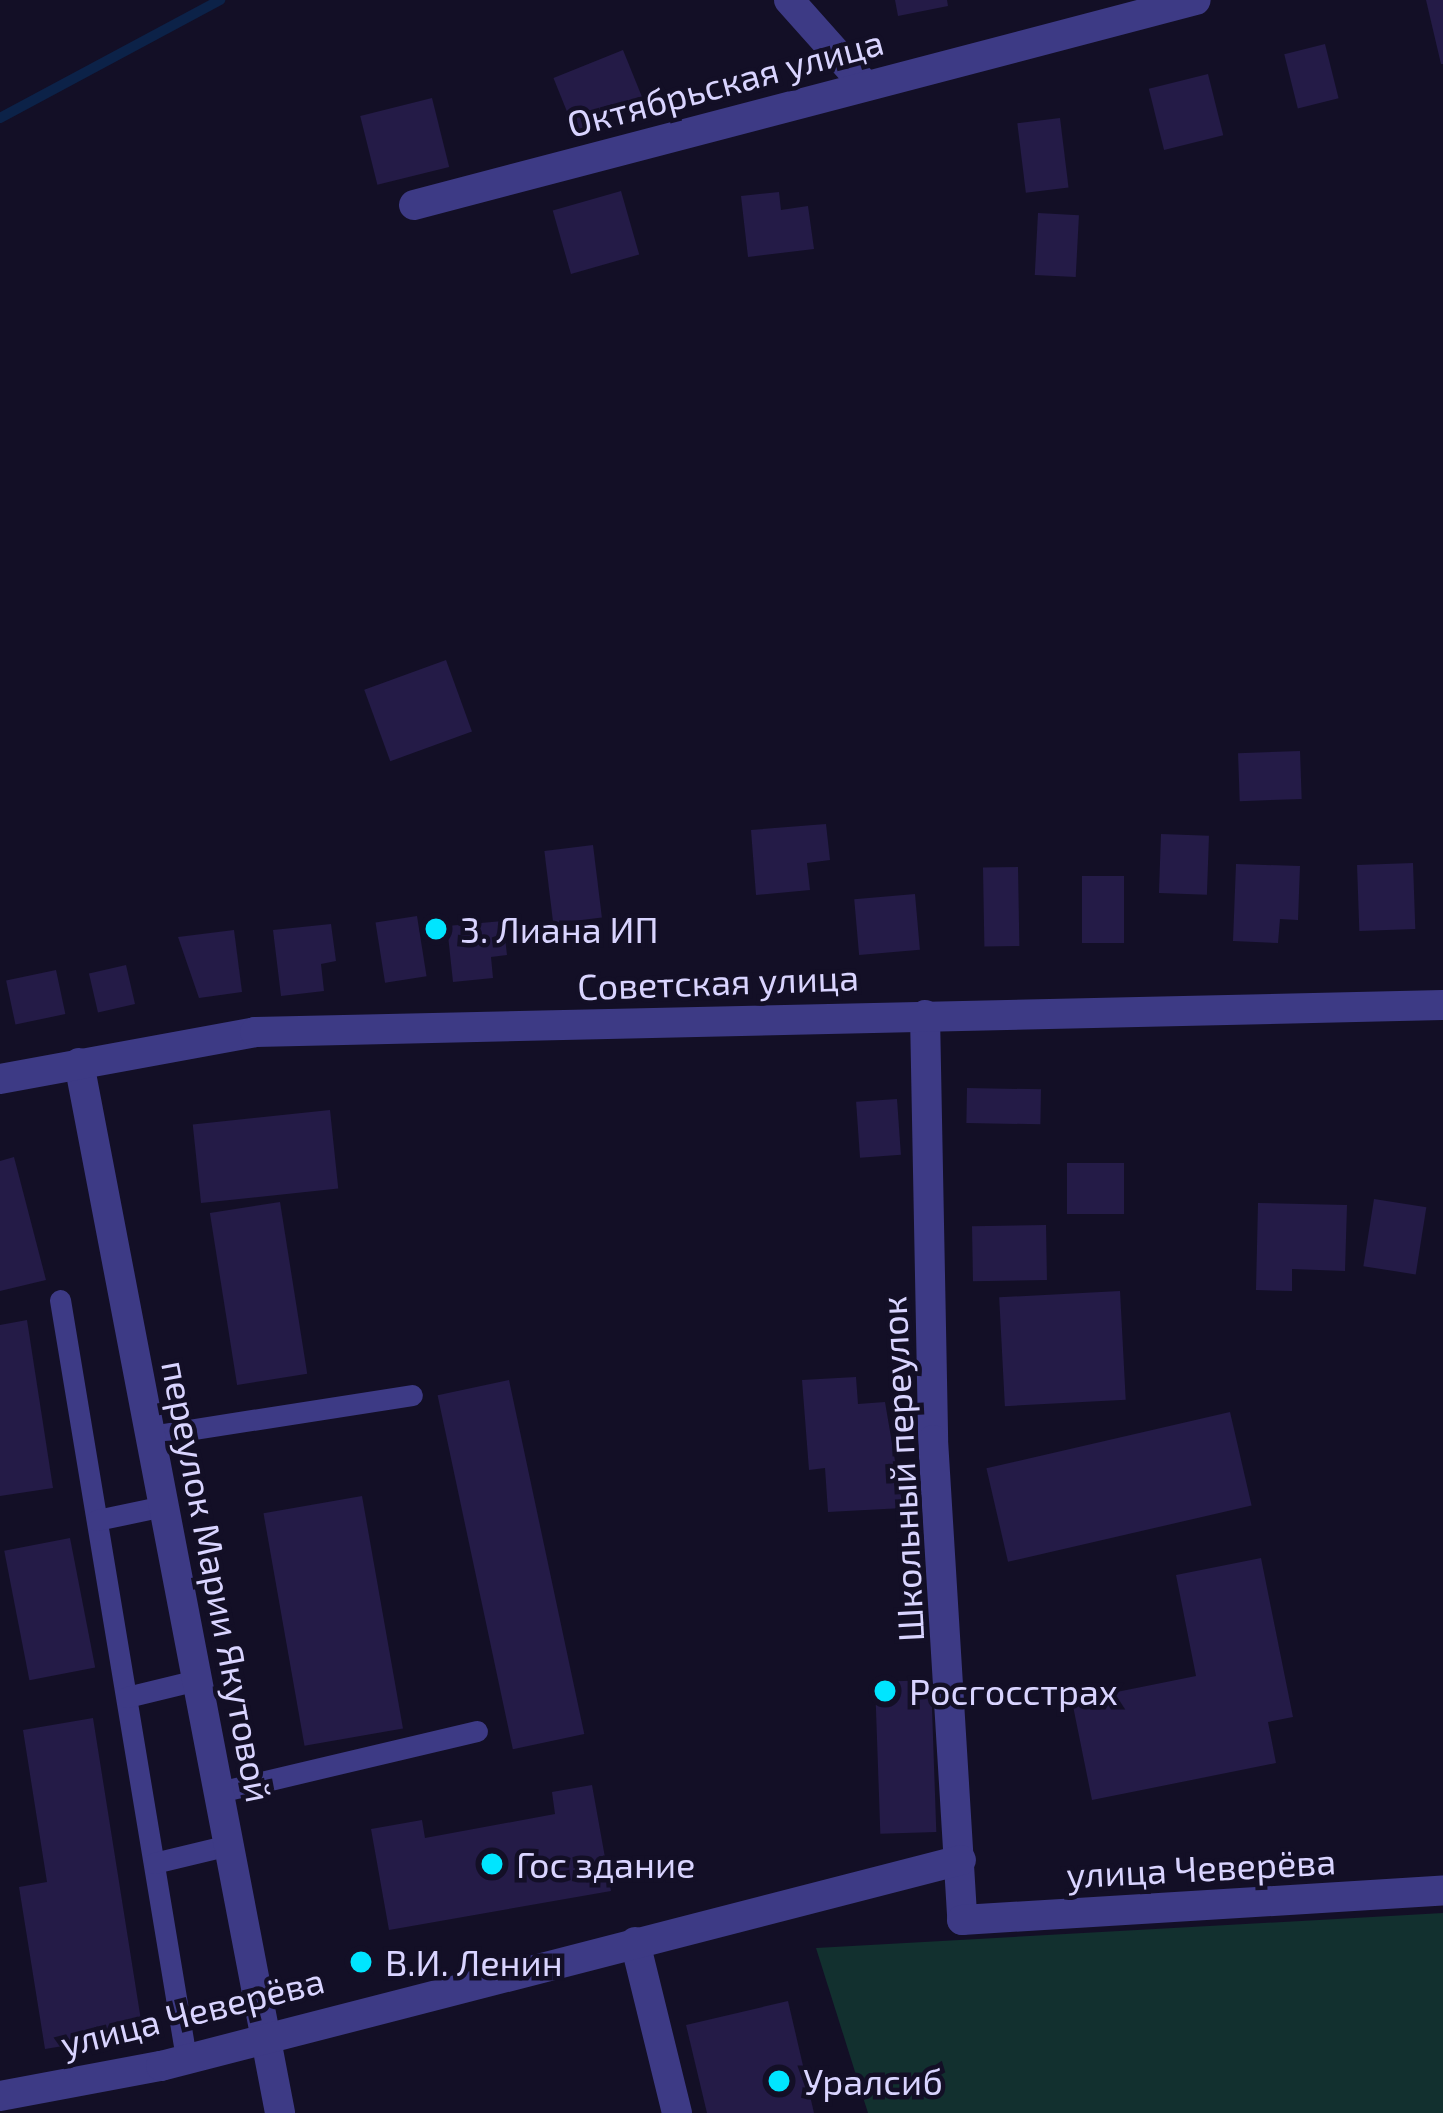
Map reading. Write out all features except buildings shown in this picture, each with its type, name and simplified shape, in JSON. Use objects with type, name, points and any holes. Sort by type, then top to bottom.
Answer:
[{"type":"street","points":[[789,0],[862,82]]},
{"type":"street","name":"Октябрьская улица","points":[[414,205],[862,82],[1196,0]]},
{"type":"street","name":"Советская улица","points":[[0,1079],[255,1032],[1443,1005]]},
{"type":"street","name":"Школьный переулок","points":[[925,1015],[933,1440],[962,1920]]},
{"type":"street","name":"переулок Марии Якутовой","points":[[80,1063],[280,2113]]},
{"type":"street","name":"улица Чеверёва","points":[[0,2096],[186,2058],[266,2033],[961,1860]]},
{"type":"street","name":"улица Чеверёва","points":[[962,1920],[1443,1891]]},
{"type":"street","points":[[635,1942],[677,2113]]},
{"type":"lane","points":[[60,1300],[186,2058]]},
{"type":"lane","points":[[151,1436],[412,1395]]},
{"type":"lane","points":[[98,1520],[164,1506]]},
{"type":"lane","points":[[128,1696],[197,1680]]},
{"type":"lane","points":[[219,1792],[477,1731]]},
{"type":"lane","points":[[154,1863],[229,1845]]},
{"type":"green space","points":[[1443,1913],[1443,2113],[868,2113],[816,1948]]},
{"type":"waterway","points":[[0,118],[220,0]]},
{"type":"place","name":"3. Лиана ИП","points":[[436,929]]},
{"type":"place","name":"Росгосстрах","points":[[885,1691]]},
{"type":"place","name":"Гос здание","points":[[492,1864]]},
{"type":"place","name":"В.И. Ленин","points":[[361,1962]]},
{"type":"place","name":"Уралсиб","points":[[779,2081]]}]
